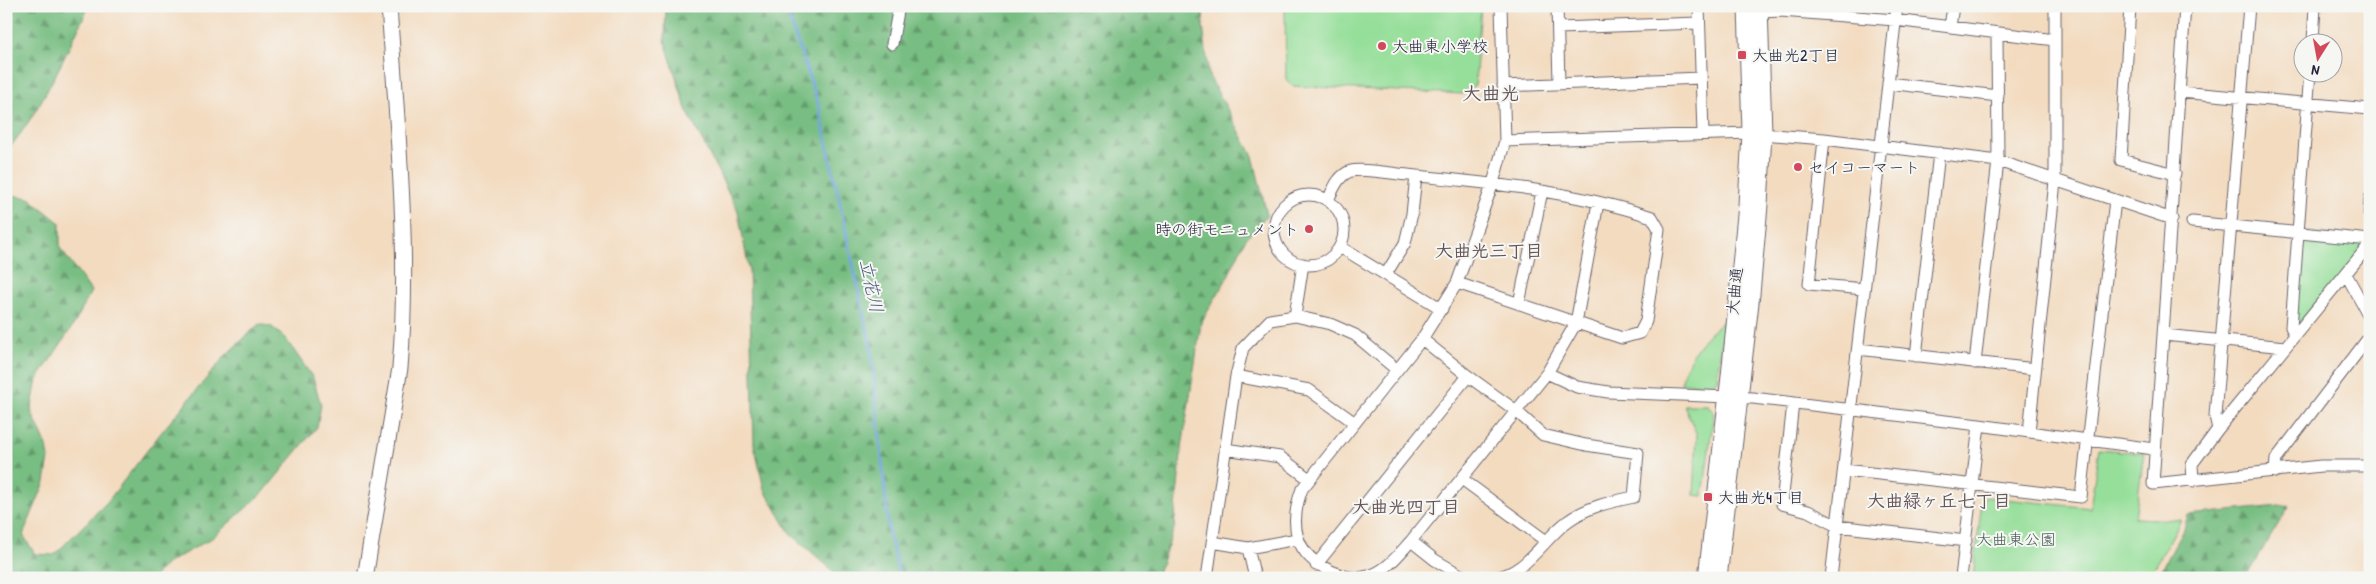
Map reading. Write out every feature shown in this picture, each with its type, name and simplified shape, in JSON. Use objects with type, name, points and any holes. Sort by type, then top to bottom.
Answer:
[{"type":"street","points":[[364,578],[400,368],[402,335],[404,256],[389,6]]},
{"type":"street","points":[[892,44],[899,6]]},
{"type":"street","points":[[1501,6],[1505,141],[1493,183],[1457,283],[1442,309],[1422,339],[1309,479],[1296,507],[1297,539],[1316,565],[1345,578],[1368,576],[1387,567],[1462,479],[1515,410],[1547,373],[1576,323],[1598,203]]},
{"type":"street","points":[[1557,6],[1559,83]]},
{"type":"street","points":[[1698,6],[1703,134]]},
{"type":"street","name":"大曲通","points":[[1746,6],[1757,133]]},
{"type":"street","points":[[1831,578],[1897,6]]},
{"type":"street","points":[[1950,27],[1953,6]]},
{"type":"street","points":[[2029,432],[2056,181],[2055,6]]},
{"type":"street","points":[[2130,6],[2121,160],[2175,174]]},
{"type":"street","points":[[2185,6],[2153,484],[2321,466],[2370,466]]},
{"type":"street","points":[[2218,429],[2215,416],[2249,6]]},
{"type":"street","points":[[2314,32],[2316,6]]},
{"type":"street","points":[[1761,9],[1780,8],[1895,20],[2055,40]]},
{"type":"street","name":"大曲通","points":[[1719,578],[1746,205],[1757,133],[1761,9]]},
{"type":"street","points":[[1558,28],[1699,22]]},
{"type":"street","points":[[1975,363],[1998,161],[1997,34]]},
{"type":"street","points":[[1503,86],[1701,78]]},
{"type":"street","points":[[2295,335],[2290,327],[2309,82]]},
{"type":"street","points":[[1888,83],[1998,96]]},
{"type":"street","points":[[2180,92],[2370,109]]},
{"type":"street","points":[[1505,141],[1757,133],[1824,139],[1998,161],[2172,219]]},
{"type":"street","points":[[1824,139],[1809,284],[1864,289]]},
{"type":"street","points":[[1916,356],[1939,153]]},
{"type":"street","points":[[1328,200],[1340,178],[1351,171],[1416,176],[1493,183],[1598,203],[1652,216],[1659,229],[1646,321],[1640,333],[1622,338],[1457,283]]},
{"type":"street","points":[[1386,274],[1405,243],[1412,214],[1416,176]]},
{"type":"street","points":[[1519,304],[1542,191]]},
{"type":"street","points":[[1306,195],[1328,200],[1336,207],[1344,226],[1340,247],[1324,261],[1314,265],[1292,261],[1283,254],[1277,245],[1274,223],[1278,212],[1290,200],[1306,195]]},
{"type":"street","points":[[2369,213],[2370,198]]},
{"type":"street","points":[[1844,470],[2081,497],[2115,200]]},
{"type":"street","points":[[2192,222],[2298,231],[2370,240]]},
{"type":"street","points":[[2193,481],[2192,464],[2218,429],[2370,244]]},
{"type":"street","points":[[1340,247],[1442,309]]},
{"type":"street","points":[[1296,316],[1303,264]]},
{"type":"street","points":[[2346,274],[2370,318]]},
{"type":"street","points":[[1207,578],[1236,376],[1243,348],[1270,320],[1296,316],[1330,324],[1355,335],[1396,370]]},
{"type":"street","points":[[2164,335],[2285,347]]},
{"type":"street","points":[[2275,472],[2276,460],[2370,336]]},
{"type":"street","points":[[1422,339],[1515,410],[1543,435],[1586,445],[1638,453],[1634,497],[1594,505],[1568,521],[1524,565],[1492,578]]},
{"type":"street","points":[[1858,349],[2035,369]]},
{"type":"street","points":[[1547,373],[1577,387],[1608,392],[1733,397],[1793,403],[1979,424],[2154,449]]},
{"type":"street","points":[[1236,376],[1309,390],[1355,423]]},
{"type":"street","points":[[1316,565],[1468,376]]},
{"type":"street","name":"大曲通","points":[[1706,578],[1733,397]]},
{"type":"street","points":[[1793,403],[1782,504],[1808,511],[1837,526],[1966,541]]},
{"type":"street","points":[[1961,578],[1974,484],[1979,424]]},
{"type":"street","points":[[1226,449],[1280,457],[1309,479]]},
{"type":"street","points":[[1462,479],[1546,541]]},
{"type":"street","points":[[1212,542],[1248,548],[1297,539]]},
{"type":"street","points":[[1411,540],[1435,560],[1466,578]]},
{"type":"street","points":[[1248,548],[1255,578]]},
{"type":"green space","points":[[6,6],[89,6],[42,100],[19,136],[6,152]]},
{"type":"green space","points":[[666,6],[1204,6],[1203,26],[1209,76],[1253,156],[1267,215],[1245,240],[1227,278],[1201,323],[1181,455],[1174,529],[1156,578],[841,578],[790,533],[764,489],[754,444],[749,271],[738,211],[686,109],[665,41]]},
{"type":"green space","name":"大曲東小学校","points":[[1285,6],[1481,6],[1475,85],[1463,94],[1292,86],[1286,79]]},
{"type":"green space","points":[[6,194],[29,198],[60,223],[60,248],[91,291],[76,321],[37,380],[31,411],[47,446],[49,458],[45,482],[23,535],[35,554],[54,555],[108,501],[160,434],[226,355],[259,324],[272,327],[286,339],[313,378],[321,405],[317,427],[263,493],[212,538],[166,564],[153,578],[6,578]]},
{"type":"green space","points":[[2298,231],[2370,240],[2295,335]]},
{"type":"green space","points":[[1724,321],[1717,380],[1711,385],[1681,383],[1697,348]]},
{"type":"green space","points":[[1684,405],[1708,405],[1714,412],[1703,496],[1694,495],[1697,435]]},
{"type":"green space","name":"大曲東公園","points":[[2099,449],[2144,453],[2135,518],[2181,520],[2149,578],[1973,578],[1982,500],[1986,497],[2090,508]]},
{"type":"green space","points":[[2290,505],[2245,578],[2157,578],[2184,529],[2188,515]]},
{"type":"waterway","name":"立花川","points":[[785,6],[819,106],[871,348],[889,533],[900,578]]},
{"type":"place","name":"大曲東小学校","points":[[1382,46]]},
{"type":"place","name":"大曲光2丁目","points":[[1742,55]]},
{"type":"place","name":"セイコーマート","points":[[1798,167]]},
{"type":"place","name":"時の街モニュメント","points":[[1309,229]]},
{"type":"place","name":"大曲光4丁目","points":[[1708,497]]},
{"type":"district","name":"大曲光","points":[[1491,93]]},
{"type":"district","name":"大曲光三丁目","points":[[1489,250]]},
{"type":"district","name":"大曲緑ヶ丘七丁目","points":[[1939,500]]},
{"type":"district","name":"大曲光四丁目","points":[[1406,506]]}]
